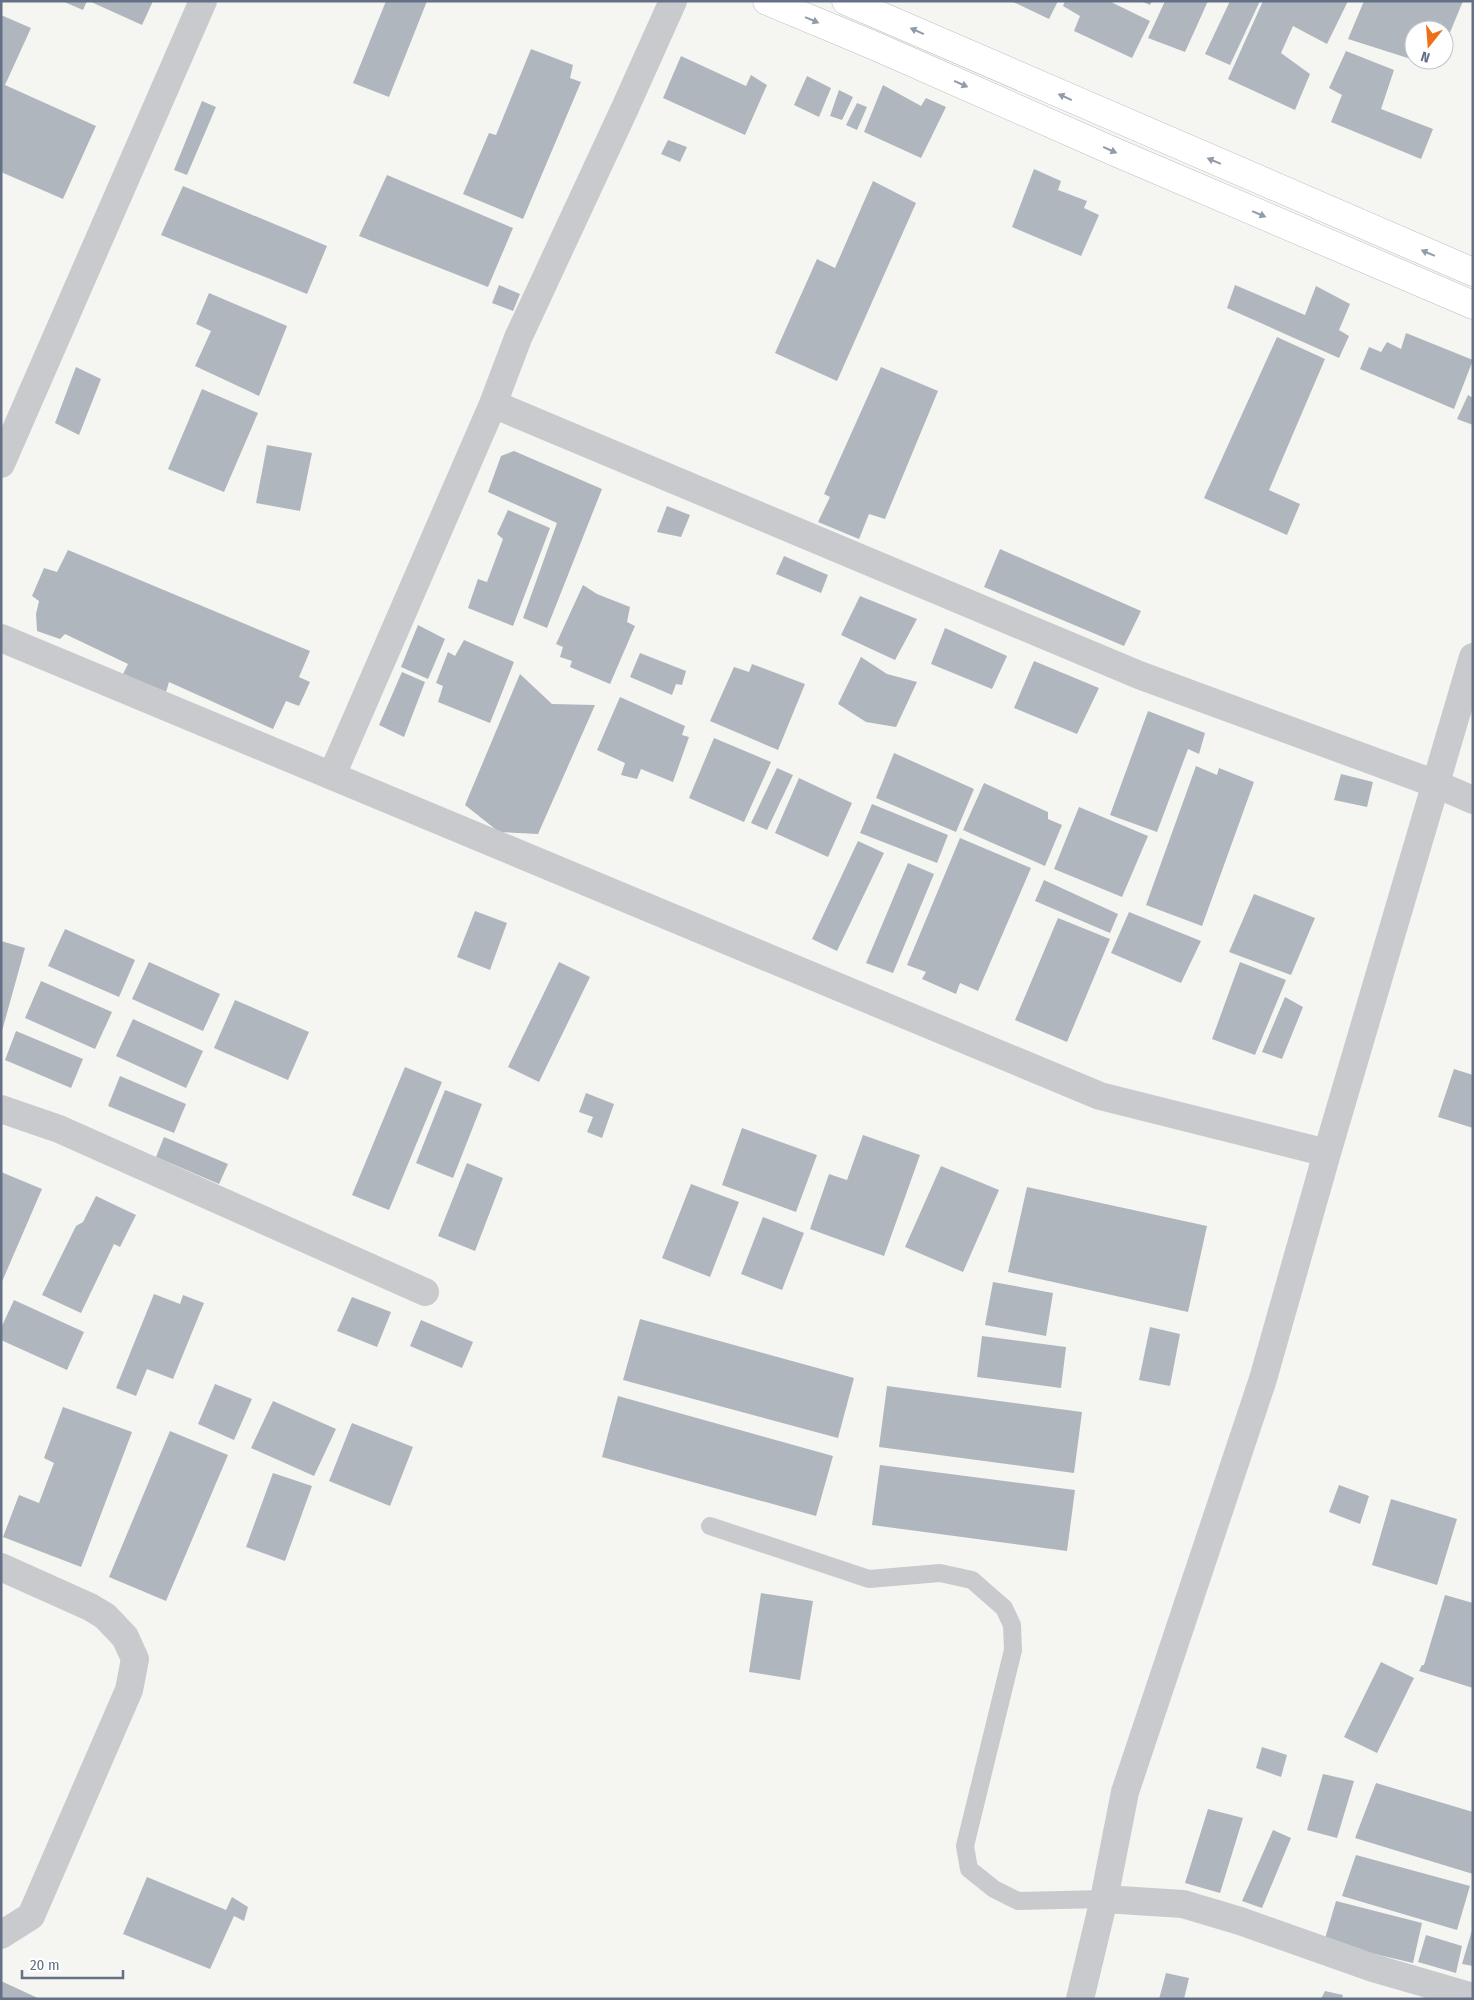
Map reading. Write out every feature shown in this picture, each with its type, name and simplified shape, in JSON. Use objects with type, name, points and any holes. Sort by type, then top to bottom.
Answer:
[{"type":"main road","points":[[767,1],[1473,305]]},
{"type":"main road","points":[[846,1],[1473,272]]},
{"type":"street","points":[[1,464],[203,1]]},
{"type":"street","points":[[332,775],[493,404],[518,338],[625,108],[672,1]]},
{"type":"street","points":[[493,404],[838,547],[1138,675],[1436,784],[1473,800]]},
{"type":"street","points":[[1,638],[1100,1096],[1327,1153]]},
{"type":"street","points":[[1080,1999],[1104,1898],[1125,1792],[1264,1378],[1327,1153],[1473,657]]},
{"type":"street","points":[[1,1109],[59,1129],[425,1292]]},
{"type":"street","points":[[1,1567],[90,1607],[105,1616],[125,1638],[135,1659],[129,1690],[31,1916],[1,1935]]},
{"type":"street","points":[[1104,1898],[1183,1904],[1240,1921],[1373,1968],[1473,1996]]},
{"type":"lane","points":[[710,1526],[869,1579],[940,1573],[972,1580],[1004,1608],[1012,1625],[1013,1650],[965,1846],[969,1868],[994,1889],[1018,1901],[1104,1898]]},
{"type":"building","points":[[62,1],[87,1],[83,10]]},
{"type":"building","points":[[89,1],[153,1],[142,25]]},
{"type":"building","points":[[386,1],[427,1],[389,97],[353,83]]},
{"type":"building","points":[[1011,1],[1058,1],[1049,19]]},
{"type":"building","points":[[1065,1],[1109,1],[1150,21],[1132,58],[1074,31],[1080,16],[1063,6]]},
{"type":"building","points":[[1141,1],[1152,1],[1150,5]]},
{"type":"building","points":[[1165,1],[1208,1],[1185,52],[1148,38]]},
{"type":"building","points":[[1230,1],[1260,1],[1230,65],[1205,54]]},
{"type":"building","points":[[1263,1],[1348,1],[1327,44],[1293,26],[1281,53],[1310,74],[1295,110],[1228,79]]},
{"type":"building","points":[[1364,1],[1463,1],[1454,23],[1454,20],[1404,20],[1404,57],[1348,39]]},
{"type":"building","points":[[1,15],[31,28],[5,85],[96,126],[63,199],[1,172]]},
{"type":"building","points":[[531,49],[573,65],[570,78],[581,82],[523,219],[463,194],[489,133],[496,135]]},
{"type":"building","points":[[1346,51],[1394,70],[1381,109],[1433,129],[1421,159],[1331,122],[1342,95],[1329,88]]},
{"type":"building","points":[[681,56],[746,86],[751,75],[767,85],[745,135],[663,98]]},
{"type":"building","points":[[807,76],[831,88],[819,117],[794,105]]},
{"type":"building","points":[[883,85],[921,106],[926,98],[946,107],[921,158],[864,132]]},
{"type":"building","points":[[839,90],[853,97],[842,120],[830,116]]},
{"type":"building","points":[[202,101],[216,107],[187,175],[174,170]]},
{"type":"building","points":[[857,103],[867,107],[857,130],[846,125]]},
{"type":"building","points":[[668,140],[687,147],[680,162],[661,154]]},
{"type":"building","points":[[1034,169],[1061,181],[1058,190],[1087,201],[1084,208],[1099,215],[1081,256],[1012,227]]},
{"type":"building","points":[[387,175],[513,228],[488,287],[359,236]]},
{"type":"building","points":[[873,181],[916,203],[837,381],[775,353],[817,259],[835,268]]},
{"type":"building","points":[[183,186],[327,246],[307,294],[161,235]]},
{"type":"building","points":[[499,285],[520,294],[513,311],[492,303]]},
{"type":"building","points":[[1235,285],[1305,315],[1316,286],[1350,304],[1339,330],[1349,336],[1339,358],[1227,308]]},
{"type":"building","points":[[209,293],[287,326],[259,396],[195,366],[211,331],[196,324]]},
{"type":"building","points":[[1406,333],[1473,360],[1454,409],[1360,369],[1369,347],[1381,352],[1387,342],[1401,349]]},
{"type":"building","points":[[1277,337],[1325,359],[1269,490],[1300,504],[1287,535],[1204,498]]},
{"type":"building","points":[[76,367],[101,379],[79,435],[55,423]]},
{"type":"building","points":[[881,367],[938,391],[885,519],[869,514],[859,539],[818,522],[830,497],[824,494]]},
{"type":"building","points":[[202,389],[258,413],[224,492],[168,469]]},
{"type":"building","points":[[1468,395],[1473,398],[1473,425],[1457,419]]},
{"type":"building","points":[[267,445],[312,453],[300,511],[256,503]]},
{"type":"building","points":[[514,451],[602,489],[547,628],[523,618],[557,523],[488,492],[501,456]]},
{"type":"building","points":[[667,506],[690,515],[681,537],[657,532]]},
{"type":"building","points":[[508,510],[550,528],[513,626],[468,608],[478,579],[487,582],[503,539],[497,534]]},
{"type":"building","points":[[1000,549],[1141,611],[1124,646],[984,587]]},
{"type":"building","points":[[68,550],[310,651],[299,677],[310,682],[299,706],[286,701],[273,729],[169,682],[166,692],[123,674],[128,664],[65,634],[60,639],[37,631],[36,614],[39,601],[32,596],[44,568],[57,572]]},
{"type":"building","points":[[784,556],[828,575],[821,593],[776,574]]},
{"type":"building","points":[[583,585],[597,594],[630,607],[627,622],[635,626],[610,684],[570,667],[572,661],[560,657],[563,647],[556,644]]},
{"type":"building","points":[[860,596],[917,619],[895,660],[841,635]]},
{"type":"building","points":[[418,625],[445,639],[428,679],[401,667]]},
{"type":"building","points":[[945,628],[1007,656],[992,689],[931,664]]},
{"type":"building","points":[[464,640],[514,662],[490,723],[438,702],[443,686],[436,683],[448,652],[455,656]]},
{"type":"building","points":[[640,653],[686,671],[682,685],[676,684],[672,695],[630,677]]},
{"type":"building","points":[[861,657],[887,674],[917,682],[896,727],[866,722],[838,704]]},
{"type":"building","points":[[1034,661],[1099,688],[1077,734],[1014,708]]},
{"type":"building","points":[[752,664],[805,684],[778,750],[710,721],[734,667],[749,672]]},
{"type":"building","points":[[402,672],[425,682],[404,737],[379,725]]},
{"type":"building","points":[[520,674],[552,704],[595,705],[538,834],[499,832],[465,805]]},
{"type":"building","points":[[620,697],[685,726],[682,735],[689,737],[673,782],[641,769],[637,779],[621,775],[625,763],[597,750]]},
{"type":"building","points":[[1148,711],[1205,733],[1199,754],[1188,749],[1157,832],[1110,815]]},
{"type":"building","points":[[714,738],[771,762],[744,822],[689,798]]},
{"type":"building","points":[[894,753],[974,789],[956,832],[876,798]]},
{"type":"building","points":[[1196,766],[1217,775],[1219,768],[1254,782],[1202,926],[1146,905]]},
{"type":"building","points":[[777,768],[793,775],[767,830],[751,823]]},
{"type":"building","points":[[1341,774],[1373,782],[1367,807],[1334,800]]},
{"type":"building","points":[[799,778],[852,803],[828,857],[775,833]]},
{"type":"building","points":[[984,783],[1048,812],[1048,819],[1062,825],[1045,866],[963,830]]},
{"type":"building","points":[[872,804],[948,835],[937,863],[860,833]]},
{"type":"building","points":[[1079,807],[1148,836],[1122,897],[1054,869]]},
{"type":"building","points":[[960,838],[1031,868],[978,991],[960,983],[956,994],[922,979],[926,972],[907,965]]},
{"type":"building","points":[[858,841],[884,853],[837,951],[812,939]]},
{"type":"building","points":[[908,863],[934,874],[893,973],[866,963]]},
{"type":"building","points":[[1044,880],[1118,914],[1110,933],[1035,901]]},
{"type":"building","points":[[1254,894],[1315,918],[1291,975],[1229,952]]},
{"type":"building","points":[[475,911],[507,923],[490,970],[457,957]]},
{"type":"building","points":[[1129,912],[1201,941],[1181,983],[1111,953]]},
{"type":"building","points":[[1058,918],[1110,939],[1067,1042],[1015,1020]]},
{"type":"building","points":[[65,929],[135,960],[119,997],[48,966]]},
{"type":"building","points":[[1,941],[25,948],[2,1031],[1,1030]]},
{"type":"building","points":[[149,962],[220,994],[203,1031],[132,999]]},
{"type":"building","points":[[559,962],[590,977],[539,1082],[508,1067]]},
{"type":"building","points":[[1240,962],[1286,980],[1255,1055],[1212,1039]]},
{"type":"building","points":[[41,981],[112,1012],[95,1049],[25,1018]]},
{"type":"building","points":[[1285,997],[1303,1007],[1282,1059],[1262,1052]]},
{"type":"building","points":[[235,1000],[309,1032],[288,1080],[214,1048]]},
{"type":"building","points":[[133,1019],[203,1051],[186,1088],[116,1056]]},
{"type":"building","points":[[16,1031],[83,1059],[71,1088],[5,1060]]},
{"type":"building","points":[[405,1067],[442,1082],[389,1210],[352,1195]]},
{"type":"building","points":[[1454,1069],[1473,1075],[1473,1128],[1438,1117]]},
{"type":"building","points":[[120,1076],[186,1104],[174,1133],[108,1106]]},
{"type":"building","points":[[445,1090],[482,1104],[453,1178],[416,1163]]},
{"type":"building","points":[[586,1093],[614,1104],[602,1138],[587,1132],[593,1117],[579,1112]]},
{"type":"building","points":[[742,1128],[817,1155],[796,1212],[722,1185]]},
{"type":"building","points":[[863,1135],[920,1155],[884,1256],[810,1229],[829,1174],[847,1180]]},
{"type":"building","points":[[164,1137],[228,1164],[219,1184],[156,1157]]},
{"type":"building","points":[[467,1163],[503,1178],[475,1251],[438,1236]]},
{"type":"building","points":[[941,1166],[999,1190],[963,1272],[905,1247]]},
{"type":"building","points":[[1,1172],[42,1189],[1,1284]]},
{"type":"building","points":[[691,1184],[739,1202],[710,1277],[662,1258]]},
{"type":"building","points":[[1027,1187],[1207,1226],[1188,1312],[1008,1272]]},
{"type":"building","points":[[96,1196],[136,1215],[120,1247],[114,1244],[81,1313],[42,1295],[76,1226],[83,1222]]},
{"type":"building","points":[[763,1217],[804,1233],[782,1290],[741,1274]]},
{"type":"building","points":[[993,1282],[1053,1293],[1046,1336],[985,1325]]},
{"type":"building","points":[[154,1294],[180,1304],[183,1295],[204,1303],[173,1379],[147,1369],[136,1396],[116,1388]]},
{"type":"building","points":[[352,1297],[391,1312],[377,1347],[337,1331]]},
{"type":"building","points":[[14,1300],[84,1332],[67,1370],[1,1340],[1,1328]]},
{"type":"building","points":[[640,1319],[854,1378],[838,1438],[623,1380]]},
{"type":"building","points":[[421,1320],[473,1342],[462,1368],[410,1346]]},
{"type":"building","points":[[1150,1327],[1180,1334],[1170,1386],[1139,1380]]},
{"type":"building","points":[[982,1336],[1066,1347],[1061,1388],[977,1377]]},
{"type":"building","points":[[215,1384],[252,1399],[234,1440],[198,1424]]},
{"type":"building","points":[[887,1386],[1082,1412],[1074,1473],[879,1447]]},
{"type":"building","points":[[618,1396],[833,1456],[816,1516],[602,1457]]},
{"type":"building","points":[[273,1401],[336,1429],[314,1476],[251,1448]]},
{"type":"building","points":[[63,1407],[132,1432],[81,1567],[3,1537],[19,1495],[39,1503],[54,1463],[44,1458]]},
{"type":"building","points":[[352,1423],[413,1447],[390,1506],[329,1481]]},
{"type":"building","points":[[170,1431],[228,1455],[166,1601],[109,1577]]},
{"type":"building","points":[[880,1465],[1075,1490],[1067,1551],[872,1525]]},
{"type":"building","points":[[273,1473],[312,1486],[285,1561],[246,1547]]},
{"type":"building","points":[[1339,1485],[1369,1496],[1360,1524],[1329,1512]]},
{"type":"building","points":[[1391,1499],[1457,1519],[1437,1585],[1372,1565]]},
{"type":"building","points":[[761,1593],[813,1601],[800,1680],[749,1672]]},
{"type":"building","points":[[1445,1595],[1473,1603],[1473,1688],[1419,1671],[1422,1665],[1424,1665]]},
{"type":"building","points":[[1381,1662],[1414,1678],[1377,1753],[1344,1737]]},
{"type":"building","points":[[1262,1747],[1287,1755],[1281,1777],[1256,1768]]},
{"type":"building","points":[[1323,1774],[1354,1781],[1337,1838],[1307,1830]]},
{"type":"building","points":[[1376,1783],[1473,1812],[1473,1874],[1355,1838]]},
{"type":"building","points":[[1208,1809],[1243,1818],[1220,1893],[1185,1883]]},
{"type":"building","points":[[1273,1830],[1291,1838],[1262,1908],[1242,1901]]},
{"type":"building","points":[[1356,1855],[1470,1886],[1457,1930],[1342,1896]]},
{"type":"building","points":[[147,1877],[226,1910],[232,1897],[248,1907],[244,1921],[234,1916],[210,1969],[123,1934]]},
{"type":"building","points":[[1336,1901],[1422,1923],[1413,1963],[1324,1942]]},
{"type":"building","points":[[1473,1927],[1473,1966],[1462,1964]]},
{"type":"building","points":[[1426,1935],[1462,1946],[1456,1973],[1418,1962]]},
{"type":"building","points":[[1166,1973],[1189,1978],[1184,1999],[1159,1999]]},
{"type":"building","points":[[1,1981],[40,1999],[1,1999]]},
{"type":"building","points":[[1325,1991],[1343,1995],[1342,1999],[1321,1999]]}]
